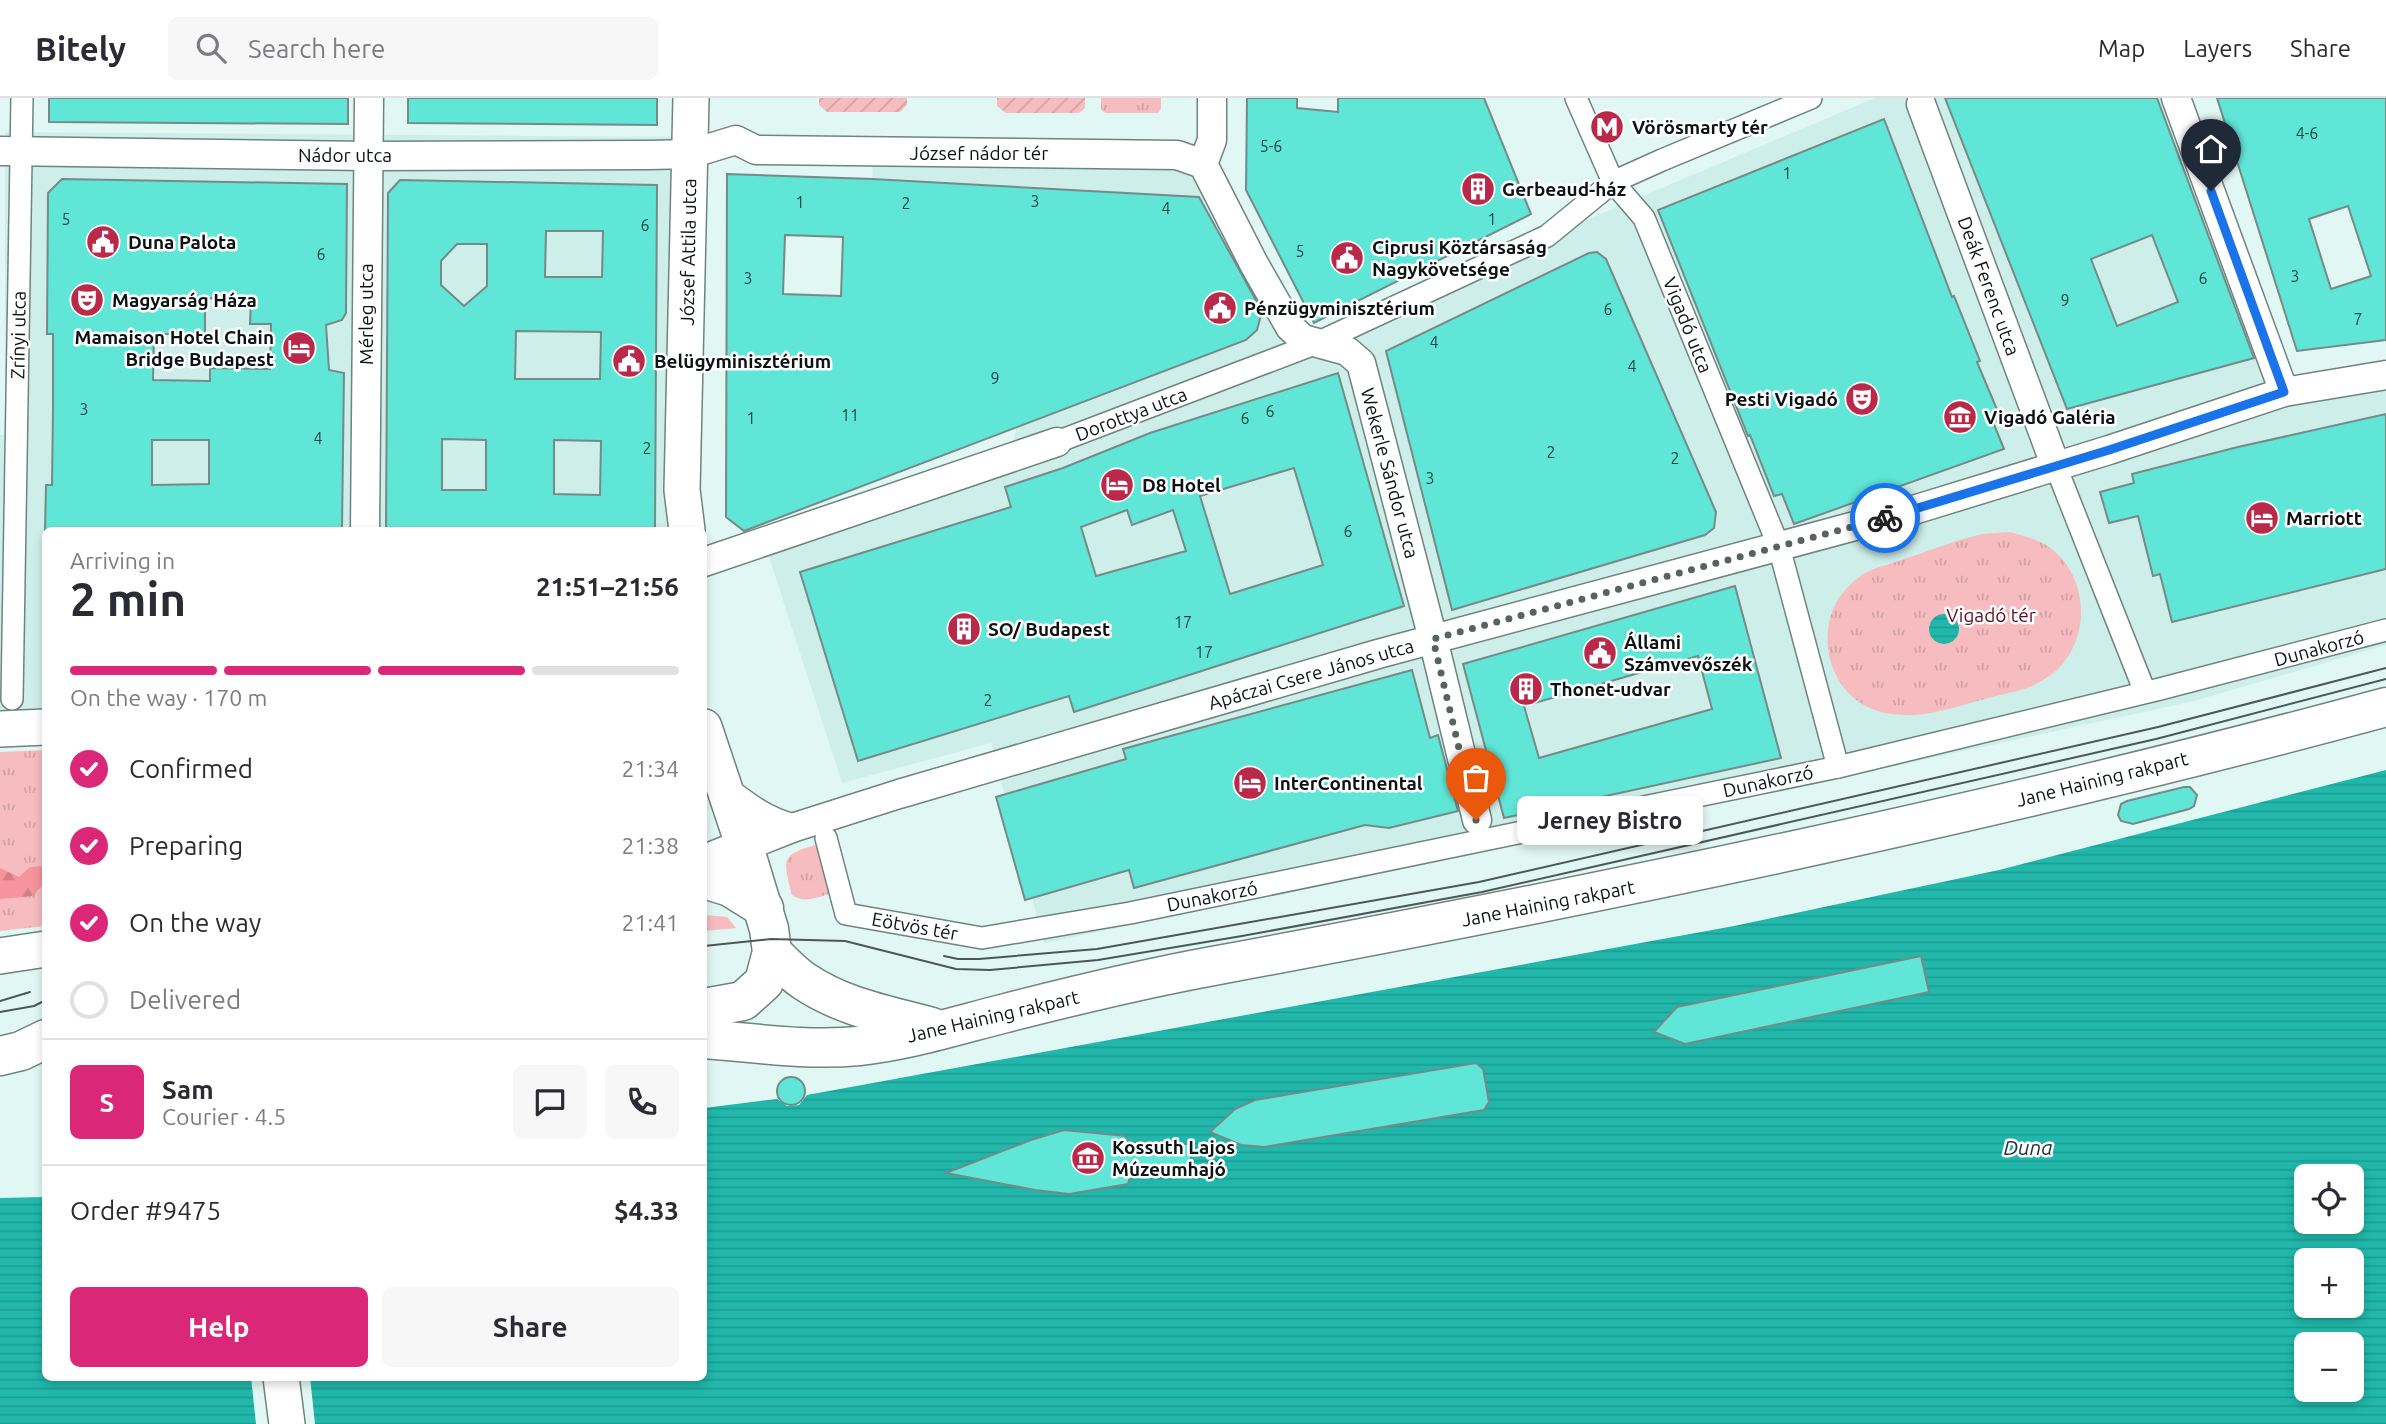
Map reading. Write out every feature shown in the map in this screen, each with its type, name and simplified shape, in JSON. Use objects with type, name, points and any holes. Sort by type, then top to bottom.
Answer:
[{"type":"main road","name":"Jane Haining rakpart","points":[[707,1039],[829,1048],[864,1045],[940,1030],[1163,975],[1510,911],[1890,830],[2386,708]]},
{"type":"main road","points":[[707,1007],[743,1000],[764,982],[772,952],[764,908],[744,846]]},
{"type":"main road","points":[[707,880],[730,887],[764,908]]},
{"type":"main road","points":[[772,952],[802,980],[826,994],[852,1006],[940,1030]]},
{"type":"main road","points":[[0,1056],[21,1051],[42,1041]]},
{"type":"street","name":"Zrínyi utca","points":[[6,714],[10,151],[22,98]]},
{"type":"street","name":"Mérleg utca","points":[[365,527],[369,98]]},
{"type":"street","name":"József Attila utca","points":[[682,490],[691,98]]},
{"type":"street","points":[[1203,164],[1212,140],[1212,98]]},
{"type":"street","points":[[1576,98],[1613,183],[1811,98]]},
{"type":"street","points":[[2176,98],[2284,392]]},
{"type":"street","name":"Deák Ferenc utca","points":[[1920,101],[2056,467]]},
{"type":"street","name":"József nádor tér","points":[[690,154],[736,140],[756,150],[1177,155],[1203,164]]},
{"type":"street","name":"Nádor utca","points":[[10,151],[368,156],[690,154]]},
{"type":"street","name":"Wekerle Sándor utca","points":[[1203,164],[1290,327],[1303,339],[1347,351],[1361,363],[1433,639],[1479,831]]},
{"type":"street","name":"Vigadó utca","points":[[1613,183],[1644,218],[1779,548]]},
{"type":"street","name":"Dorottya utca","points":[[707,561],[1057,442],[1317,343],[1548,236],[1613,183]]},
{"type":"street","points":[[1838,767],[1779,548],[2056,467],[2284,392],[2386,375]]},
{"type":"street","points":[[2056,467],[2145,692]]},
{"type":"street","points":[[676,527],[682,490]]},
{"type":"street","points":[[682,490],[687,527]]},
{"type":"street","name":"Apáczai Csere János utca","points":[[792,828],[1433,639],[1779,548]]},
{"type":"street","name":"Dunakorzó","points":[[1061,923],[1130,913],[1479,831],[1838,767],[2386,630]]},
{"type":"street","points":[[6,714],[42,726]]},
{"type":"street","points":[[707,736],[744,846]]},
{"type":"street","points":[[726,791],[772,823],[792,828]]},
{"type":"street","points":[[707,862],[792,828]]},
{"type":"street","name":"Eötvös tér","points":[[826,838],[846,914],[982,938],[1061,923]]},
{"type":"street","points":[[0,956],[42,950]]},
{"type":"street","points":[[282,1381],[287,1424]]},
{"type":"shaded area","points":[[1875,98],[2164,98],[2267,385],[2386,367],[2386,645],[2194,701],[1821,782],[1044,943],[991,743],[842,783],[763,538],[1013,442],[1017,427],[866,328],[873,161],[1208,156],[1309,337]]},
{"type":"shaded area","points":[[5,132],[683,137],[676,527],[42,527],[42,722],[0,726],[0,435],[5,435]]},
{"type":"green space","points":[[819,98],[907,98],[907,105],[900,112],[827,112],[819,105]]},
{"type":"green space","points":[[997,98],[1085,98],[1085,108],[1079,113],[1006,113],[997,106]]},
{"type":"green space","points":[[1101,98],[1161,98],[1161,109],[1158,113],[1105,113],[1101,109]]},
{"type":"green space","name":"Vigadó tér","points":[[2010,532],[2049,547],[2072,573],[2078,589],[2081,606],[2076,640],[2058,669],[2028,688],[1928,713],[1886,713],[1872,709],[1854,698],[1835,673],[1828,642],[1832,611],[1850,585],[1872,570],[1955,542],[1983,534]]},
{"type":"green space","points":[[42,750],[42,926],[0,931],[0,752]]},
{"type":"green space","points":[[819,844],[832,893],[812,899],[797,898],[792,895],[786,866],[788,860],[797,851]]},
{"type":"green space","points":[[42,866],[42,886],[32,896],[0,899],[0,868],[19,877],[30,867]]},
{"type":"green space","points":[[707,915],[727,917],[736,928],[707,931]]},
{"type":"water","points":[[1944,614],[1954,619],[1959,629],[1954,639],[1944,644],[1934,639],[1929,629],[1934,619]]},
{"type":"water","name":"Duna","points":[[2386,770],[2386,1424],[0,1424],[0,1198],[42,1197],[42,1381],[707,1381],[707,1108],[777,1099],[787,1106],[799,1105],[807,1095],[1734,926],[1999,870]]},
{"type":"pier","points":[[251,1381],[310,1381],[315,1424],[256,1424]]},
{"type":"building","points":[[49,98],[348,98],[348,124],[49,122]]},
{"type":"building","points":[[408,98],[657,98],[657,125],[408,123]]},
{"type":"building","points":[[1247,98],[1297,98],[1297,108],[1338,112],[1338,98],[1484,98],[1531,214],[1314,323],[1246,190]]},
{"type":"building","points":[[1945,98],[2157,98],[2254,358],[2067,409]],"holes":[[[2152,235],[2178,302],[2117,326],[2091,259]]]},
{"type":"building","points":[[2217,98],[2386,98],[2386,340],[2297,351]],"holes":[[[2348,206],[2371,276],[2331,289],[2309,219]]]},
{"type":"building","points":[[1884,119],[1952,297],[1954,296],[1980,361],[1977,362],[2001,419],[1993,422],[2004,449],[1794,524],[1782,494],[1774,496],[1750,435],[1748,436],[1658,210]]},
{"type":"building","points":[[727,174],[1199,197],[1258,304],[1261,315],[1257,330],[1246,340],[744,531],[726,517]],"holes":[[[785,235],[843,237],[841,296],[783,294]]]},
{"type":"building","points":[[62,179],[347,184],[346,313],[342,320],[326,325],[329,370],[344,373],[342,527],[45,527],[46,485],[52,485],[53,409],[53,334],[47,334],[48,193]],"holes":[[[205,298],[251,299],[250,324],[271,324],[270,369],[210,368],[210,381],[153,380],[154,334],[205,334]],[[152,440],[209,440],[209,484],[152,485]]]},
{"type":"building","name":"Belügyminisztérium","points":[[400,180],[657,185],[655,527],[386,527],[388,193]],"holes":[[[546,231],[603,231],[602,277],[545,277]],[[457,244],[487,244],[487,286],[464,306],[441,285],[441,261]],[[516,331],[601,332],[600,379],[515,379]],[[442,439],[486,440],[486,490],[442,490]],[[554,440],[601,441],[600,495],[554,494]]]},
{"type":"building","points":[[1597,252],[1606,259],[1716,512],[1714,528],[1705,535],[1452,610],[1386,351],[1589,253]]},
{"type":"building","points":[[1338,373],[1404,606],[1074,712],[1069,696],[858,761],[800,572],[1011,507],[1005,487],[1063,468],[1150,433]],"holes":[[[1294,468],[1323,565],[1230,594],[1200,496]],[[1127,510],[1132,525],[1173,510],[1186,551],[1096,576],[1081,527]]]},
{"type":"building","name":"Marriott","points":[[2386,414],[2386,569],[2172,622],[2160,574],[2153,576],[2138,516],[2109,523],[2100,492],[2134,483],[2132,474]]},
{"type":"building","name":"Thonet-udvar","points":[[1735,586],[1781,758],[1504,818],[1463,664]],"holes":[[[1698,656],[1712,709],[1539,758],[1524,706]]]},
{"type":"building","name":"InterContinental","points":[[1412,670],[1430,738],[1438,735],[1458,811],[1389,828],[1365,825],[1134,888],[1129,870],[1025,900],[996,797],[1126,759],[1123,749]]},
{"type":"building","points":[[2190,787],[2197,795],[2194,806],[2189,809],[2133,824],[2121,821],[2118,815],[2121,804],[2127,801]]},
{"type":"building","points":[[1921,956],[1929,992],[1685,1044],[1654,1032],[1677,1007]]},
{"type":"building","points":[[1476,1063],[1483,1069],[1489,1102],[1484,1110],[1264,1147],[1241,1145],[1210,1132],[1235,1109],[1255,1100]]},
{"type":"building","points":[[791,1077],[801,1081],[805,1091],[801,1101],[791,1105],[781,1101],[777,1091],[781,1081]]},
{"type":"building","name":"Kossuth Lajos Múzeumhajó","points":[[1064,1130],[1125,1136],[1128,1142],[1191,1144],[1191,1166],[1184,1171],[1130,1177],[1128,1184],[1069,1194],[946,1173]]},
{"type":"tram line","points":[[944,956],[979,959],[1097,949],[1479,882],[2158,727],[2386,668]]},
{"type":"tram line","points":[[707,946],[771,939],[845,941],[956,969],[990,970],[1098,960],[1482,892],[2156,739],[2386,679]]},
{"type":"tram line","points":[[0,1001],[30,992]]},
{"type":"tram line","points":[[0,1012],[42,1002]]},
{"type":"way so far","points":[[1476,820],[1433,639],[1885,518]]},
{"type":"place","name":"Vörösmarty tér","points":[[1607,127]]},
{"type":"place","name":"Gerbeaud-ház","points":[[1478,189]]},
{"type":"place","name":"Duna Palota","points":[[103,242]]},
{"type":"place","name":"Ciprusi Köztársaság Nagykövetsége","points":[[1347,258]]},
{"type":"place","name":"Magyarság Háza","points":[[87,300]]},
{"type":"place","name":"Pénzügyminisztérium","points":[[1220,308]]},
{"type":"place","name":"Mamaison Hotel Chain Bridge Budapest","points":[[299,348]]},
{"type":"place","name":"Belügyminisztérium","points":[[629,361]]},
{"type":"place","name":"Pesti Vigadó","points":[[1862,399]]},
{"type":"place","name":"Vigadó Galéria","points":[[1960,417]]},
{"type":"place","name":"D8 Hotel","points":[[1117,485]]},
{"type":"place","name":"Marriott","points":[[2262,518]]},
{"type":"place","name":"SO/ Budapest","points":[[964,629]]},
{"type":"place","name":"Állami Számvevőszék","points":[[1600,653]]},
{"type":"place","name":"Thonet-udvar","points":[[1526,689]]},
{"type":"place","name":"InterContinental","points":[[1250,783]]},
{"type":"place","name":"Jerney Bistro","points":[[1476,820]]},
{"type":"place","name":"Kossuth Lajos Múzeumhajó","points":[[1088,1158]]},
{"type":"route","points":[[1885,518],[2027,476],[2284,392],[2211,191]]}]
